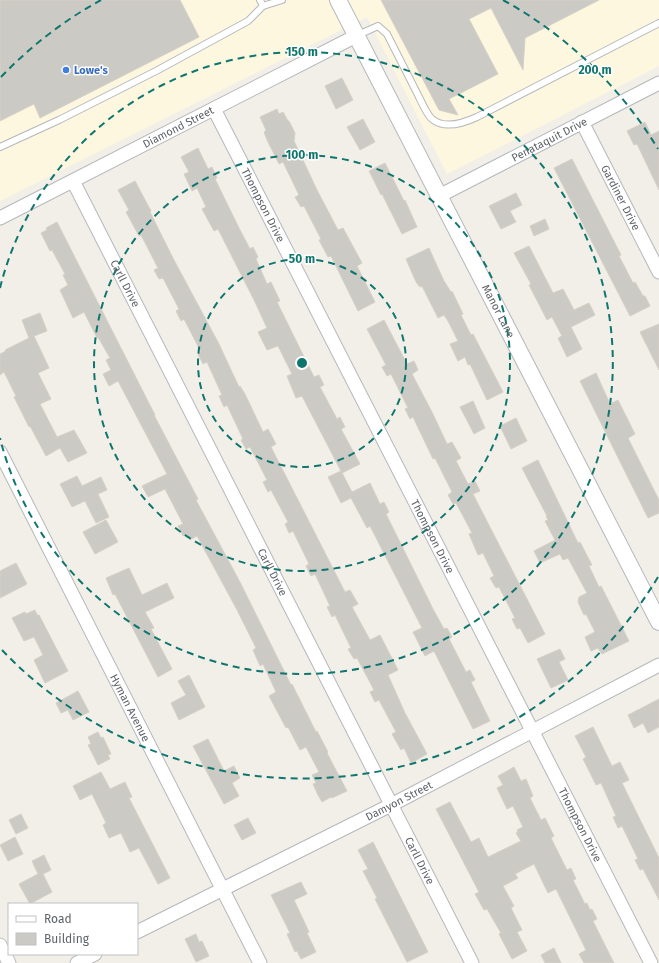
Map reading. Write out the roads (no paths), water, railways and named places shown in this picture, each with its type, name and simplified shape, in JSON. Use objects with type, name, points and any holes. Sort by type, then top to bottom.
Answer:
[{"type":"street","name":"Manor Lane","points":[[338,0],[659,622]]},
{"type":"street","name":"Diamond Street","points":[[0,218],[356,36]]},
{"type":"street","name":"Penataquit Drive","points":[[439,196],[659,83]]},
{"type":"street","name":"Thompson Drive","points":[[214,109],[651,963]]},
{"type":"street","name":"Gardiner Drive","points":[[582,122],[659,272]]},
{"type":"street","name":"Carll Drive","points":[[73,181],[472,963]]},
{"type":"street","name":"Hyman Avenue","points":[[0,452],[260,963]]},
{"type":"street","name":"Damyon Street","points":[[138,931],[391,805],[659,665]]},
{"type":"street","points":[[0,945],[10,963]]},
{"type":"street","points":[[77,963],[93,955]]},
{"type":"lane","points":[[0,147],[59,120],[248,21],[262,3],[282,0]]},
{"type":"lane","points":[[356,36],[378,26],[383,30],[387,34],[432,119],[444,124],[456,124],[466,123],[477,118],[659,22]]},
{"type":"place","name":"Lowe's","points":[[66,70]]}]
